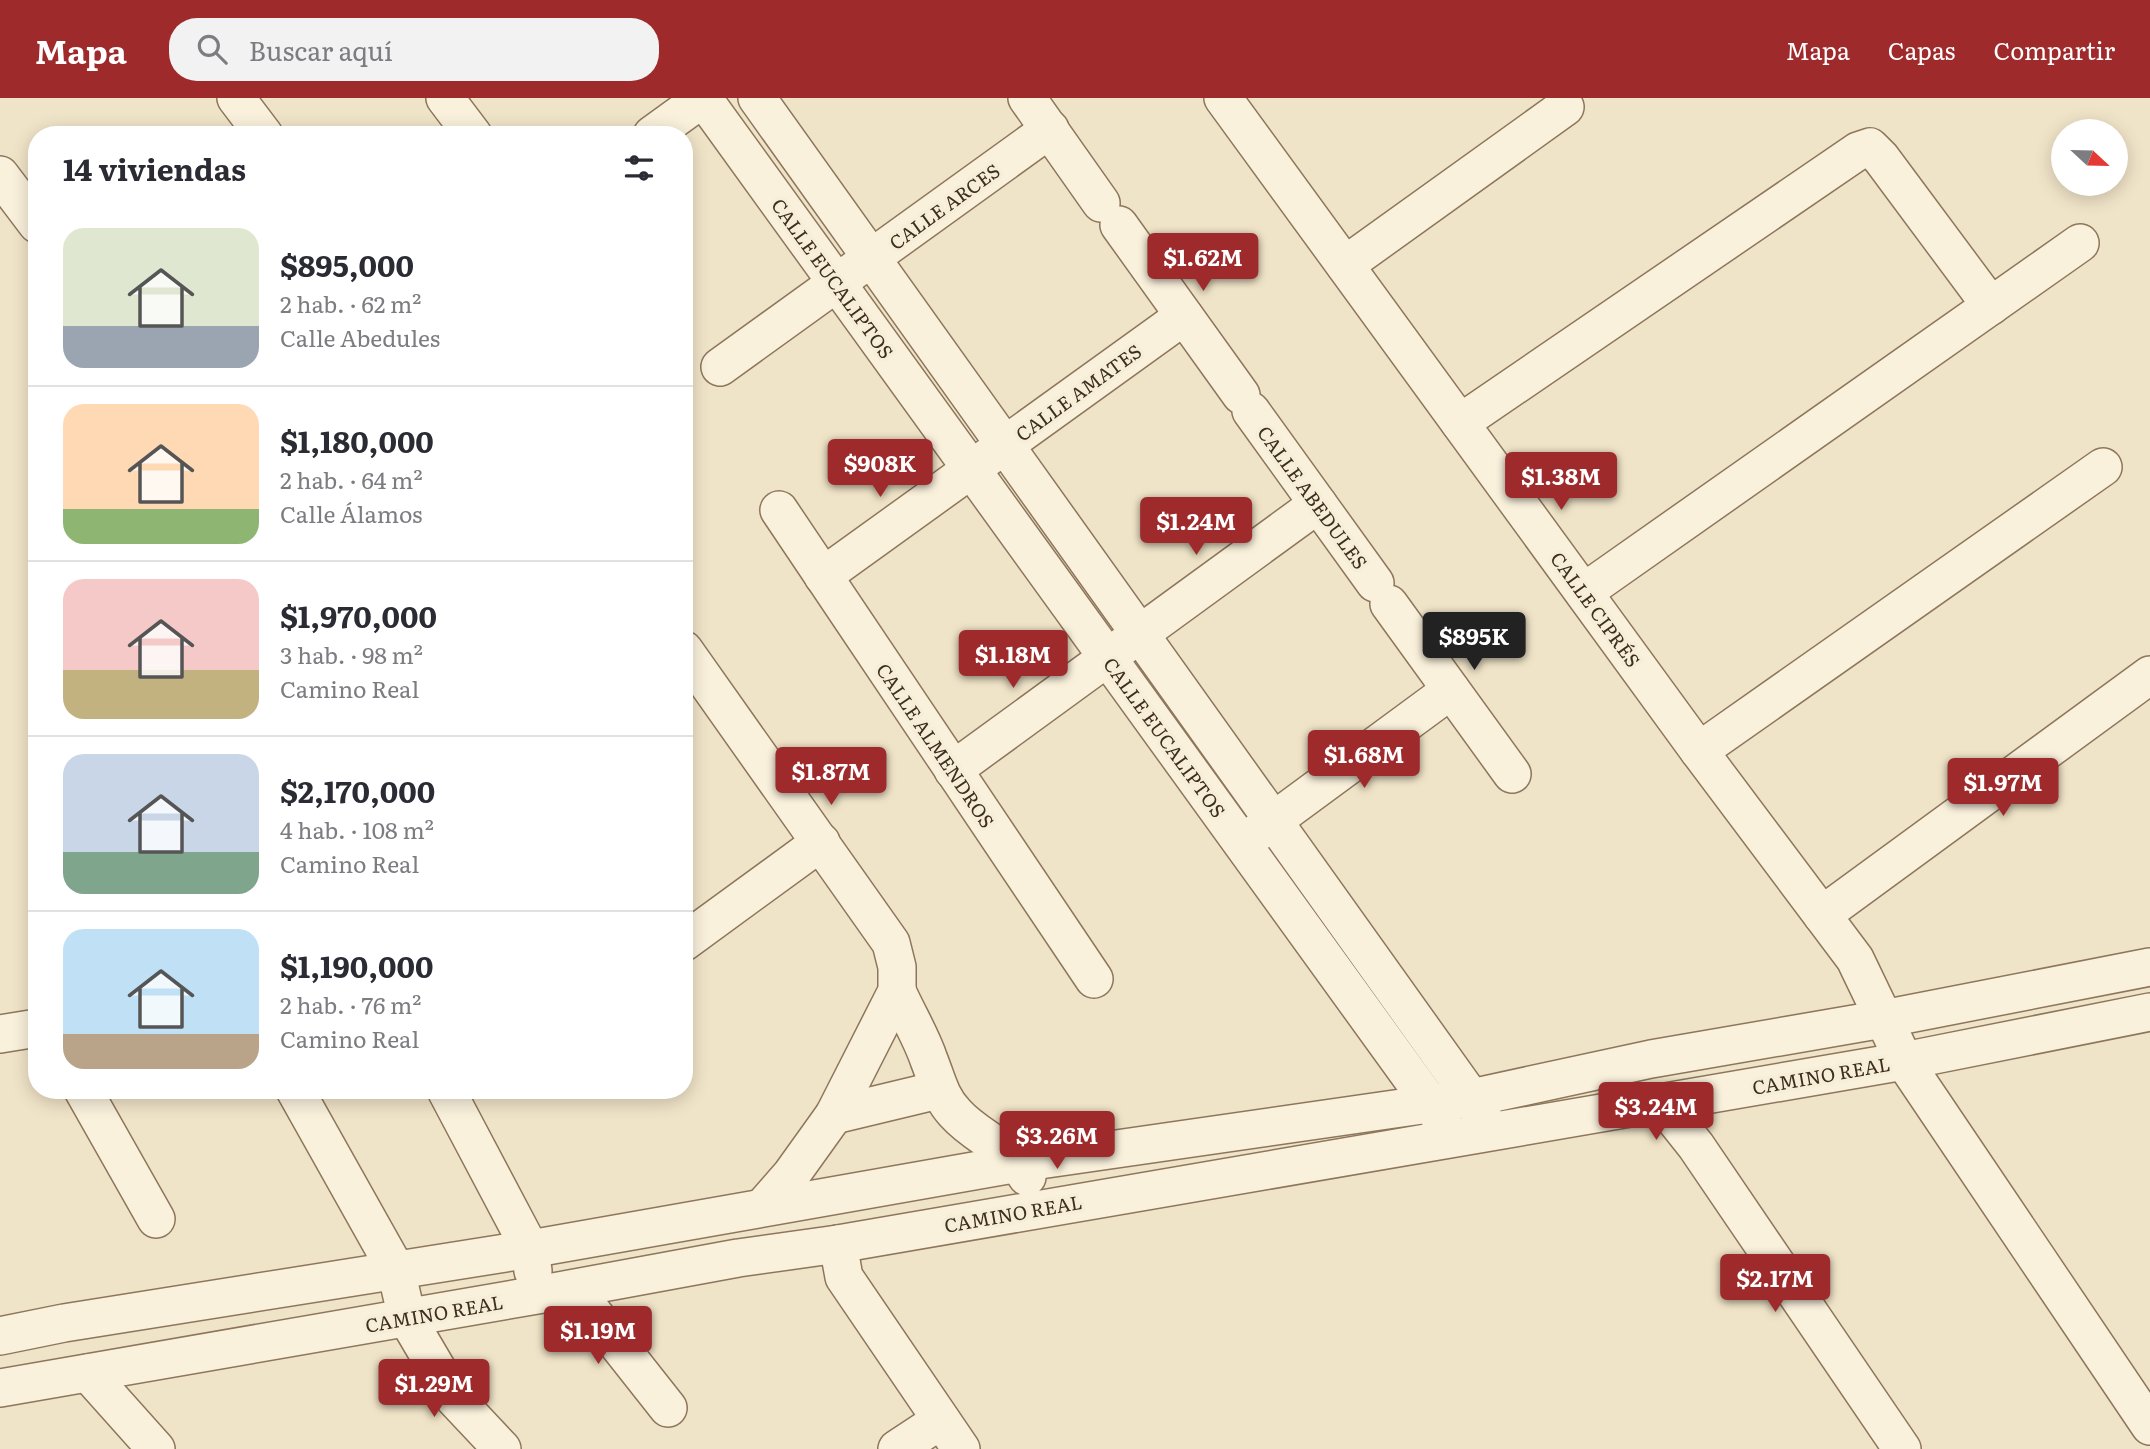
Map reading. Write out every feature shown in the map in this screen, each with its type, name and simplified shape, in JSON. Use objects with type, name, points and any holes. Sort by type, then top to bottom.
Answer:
[{"type":"street","points":[[236,98],[257,126]]},
{"type":"street","points":[[445,98],[466,126]]},
{"type":"street","points":[[664,126],[703,98]]},
{"type":"street","name":"CALLE EUCALIPTOS","points":[[703,98],[1456,1137]]},
{"type":"street","name":"CALLE EUCALIPTOS","points":[[757,98],[1495,1131]]},
{"type":"street","name":"CALLE ABEDULES","points":[[1027,98],[1512,774]]},
{"type":"street","name":"CALLE CIPRÉS","points":[[1234,102],[1345,265],[1854,959],[1904,1060],[2150,1426]]},
{"type":"street","points":[[1345,265],[1565,107]]},
{"type":"street","name":"CALLE ARCES","points":[[720,367],[1050,129]]},
{"type":"street","points":[[1460,423],[1858,151],[1870,147],[1991,306]]},
{"type":"street","points":[[0,174],[28,212]]},
{"type":"street","points":[[1584,592],[2080,243]]},
{"type":"street","name":"CALLE AMATES","points":[[823,576],[1184,316]]},
{"type":"street","points":[[1699,751],[2103,467]]},
{"type":"street","points":[[953,770],[1318,503]]},
{"type":"street","name":"CALLE ALMENDROS","points":[[779,510],[1094,978]]},
{"type":"street","points":[[693,663],[891,943],[897,967],[897,991],[929,1059],[938,1090],[955,1113],[972,1129],[1001,1146],[1019,1163],[1046,1208]]},
{"type":"street","points":[[1822,915],[2150,675]]},
{"type":"street","points":[[1242,844],[1451,690]]},
{"type":"street","points":[[693,935],[821,842]]},
{"type":"street","points":[[5,1328],[64,1323],[530,1249],[1019,1163],[1471,1098],[1651,1059],[1882,1019],[2150,967]]},
{"type":"street","points":[[763,1207],[791,1175],[834,1115],[897,991]]},
{"type":"street","name":"CAMINO REAL","points":[[0,1388],[537,1296],[738,1258],[838,1244],[1904,1060],[2150,1012]]},
{"type":"street","points":[[0,1034],[28,1029]]},
{"type":"street","points":[[834,1115],[938,1090]]},
{"type":"street","points":[[88,1099],[156,1219]]},
{"type":"street","points":[[300,1099],[396,1270],[407,1318],[454,1398],[502,1449]]},
{"type":"street","points":[[451,1099],[530,1249],[537,1296]]},
{"type":"street","points":[[1661,1102],[1696,1146],[1902,1449]]},
{"type":"street","points":[[838,1244],[844,1277],[951,1435],[897,1449]]},
{"type":"street","points":[[574,1289],[668,1408]]},
{"type":"street","points":[[88,1373],[156,1449]]}]
